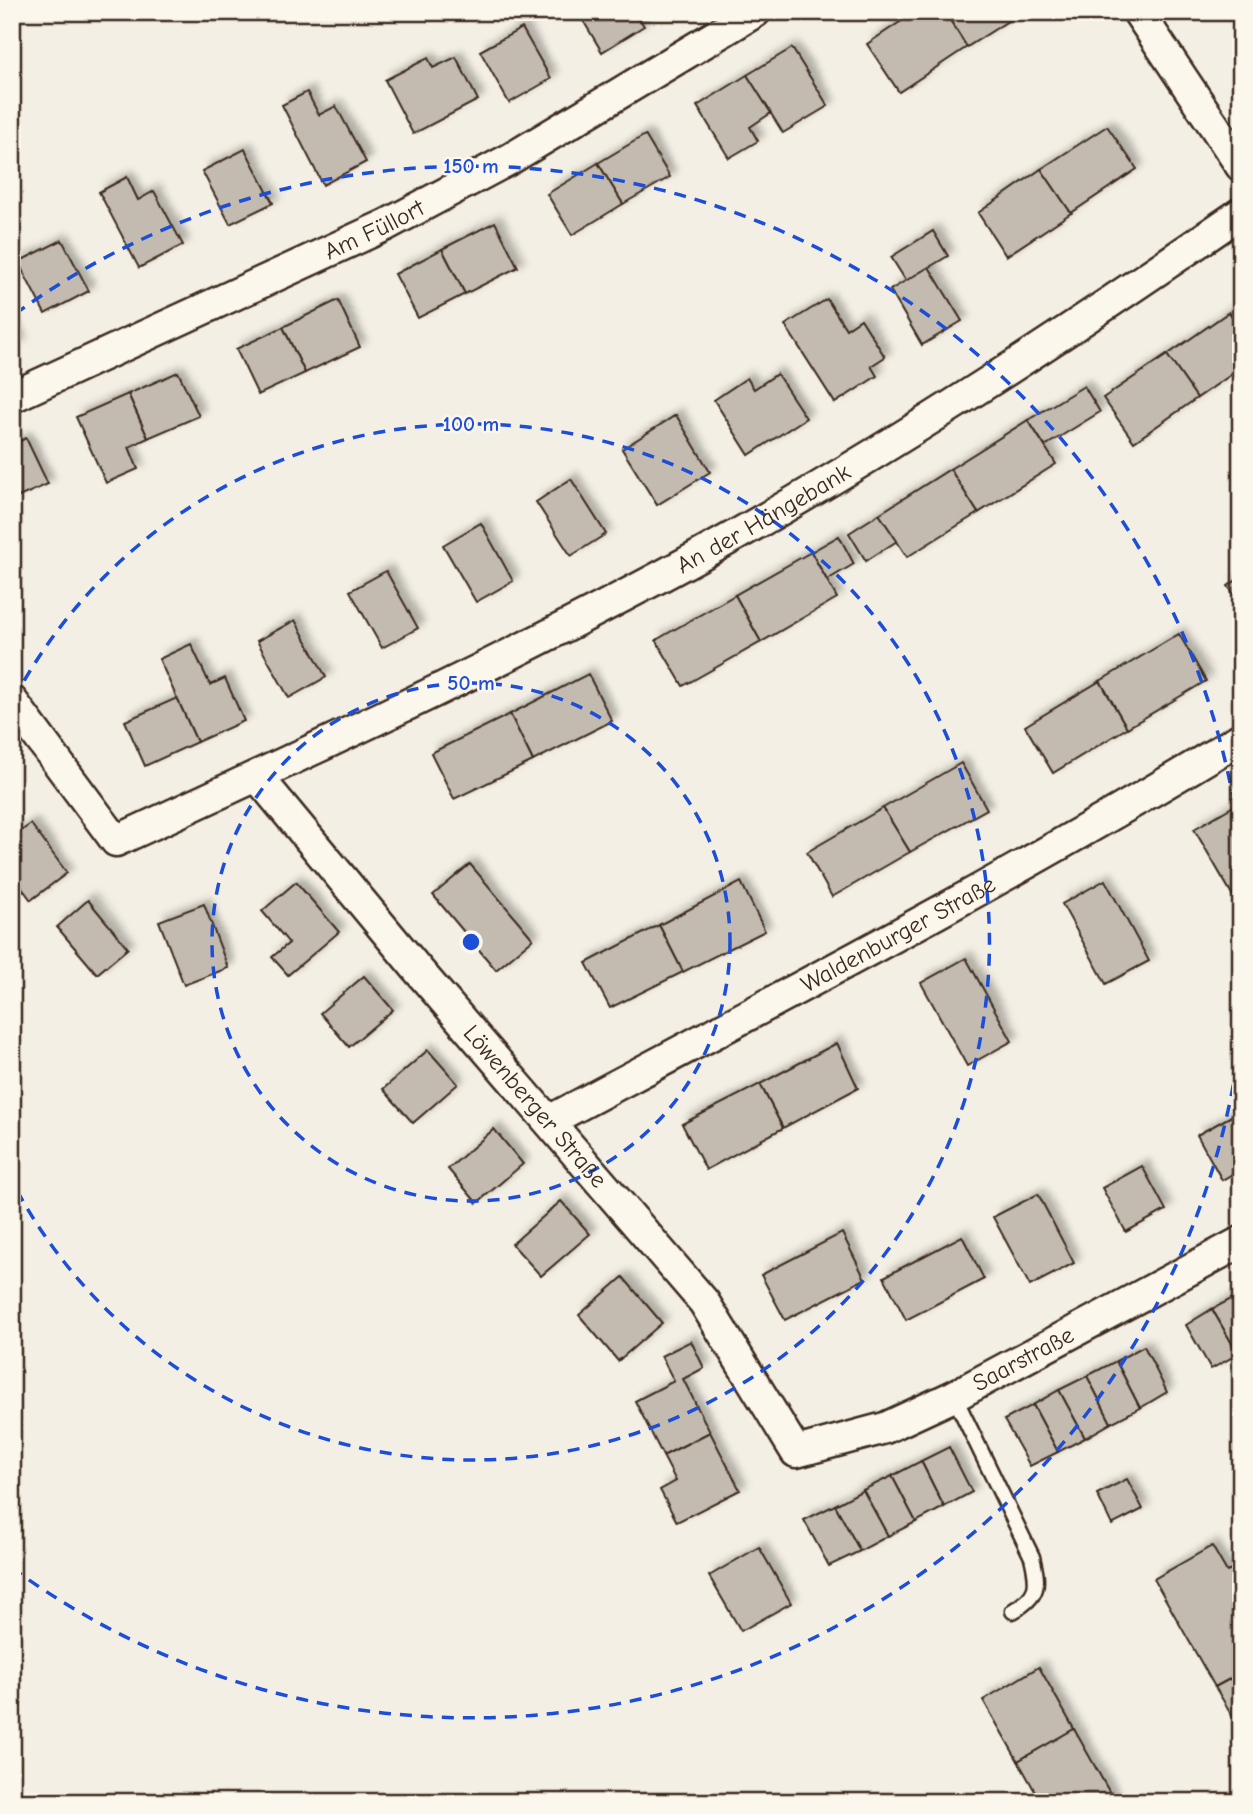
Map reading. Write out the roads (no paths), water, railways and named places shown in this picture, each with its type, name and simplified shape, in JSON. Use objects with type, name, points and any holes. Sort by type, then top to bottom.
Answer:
[{"type":"street","name":"Am Füllort","points":[[12,397],[386,225],[510,159],[755,12]]},
{"type":"street","points":[[1138,12],[1241,166]]},
{"type":"street","name":"An der Hängebank","points":[[12,701],[116,841],[516,652],[738,533],[953,405],[1094,314],[1241,213]]},
{"type":"street","name":"Waldenburger Straße","points":[[549,1121],[883,943],[1074,837],[1241,738]]},
{"type":"street","name":"Löwenberger Straße","points":[[257,776],[418,970],[704,1302],[796,1452]]},
{"type":"street","name":"Saarstraße","points":[[796,1452],[885,1428],[954,1396],[1241,1242]]},
{"type":"lane","points":[[954,1396],[1032,1557],[1038,1580],[1030,1601],[1013,1611]]}]
